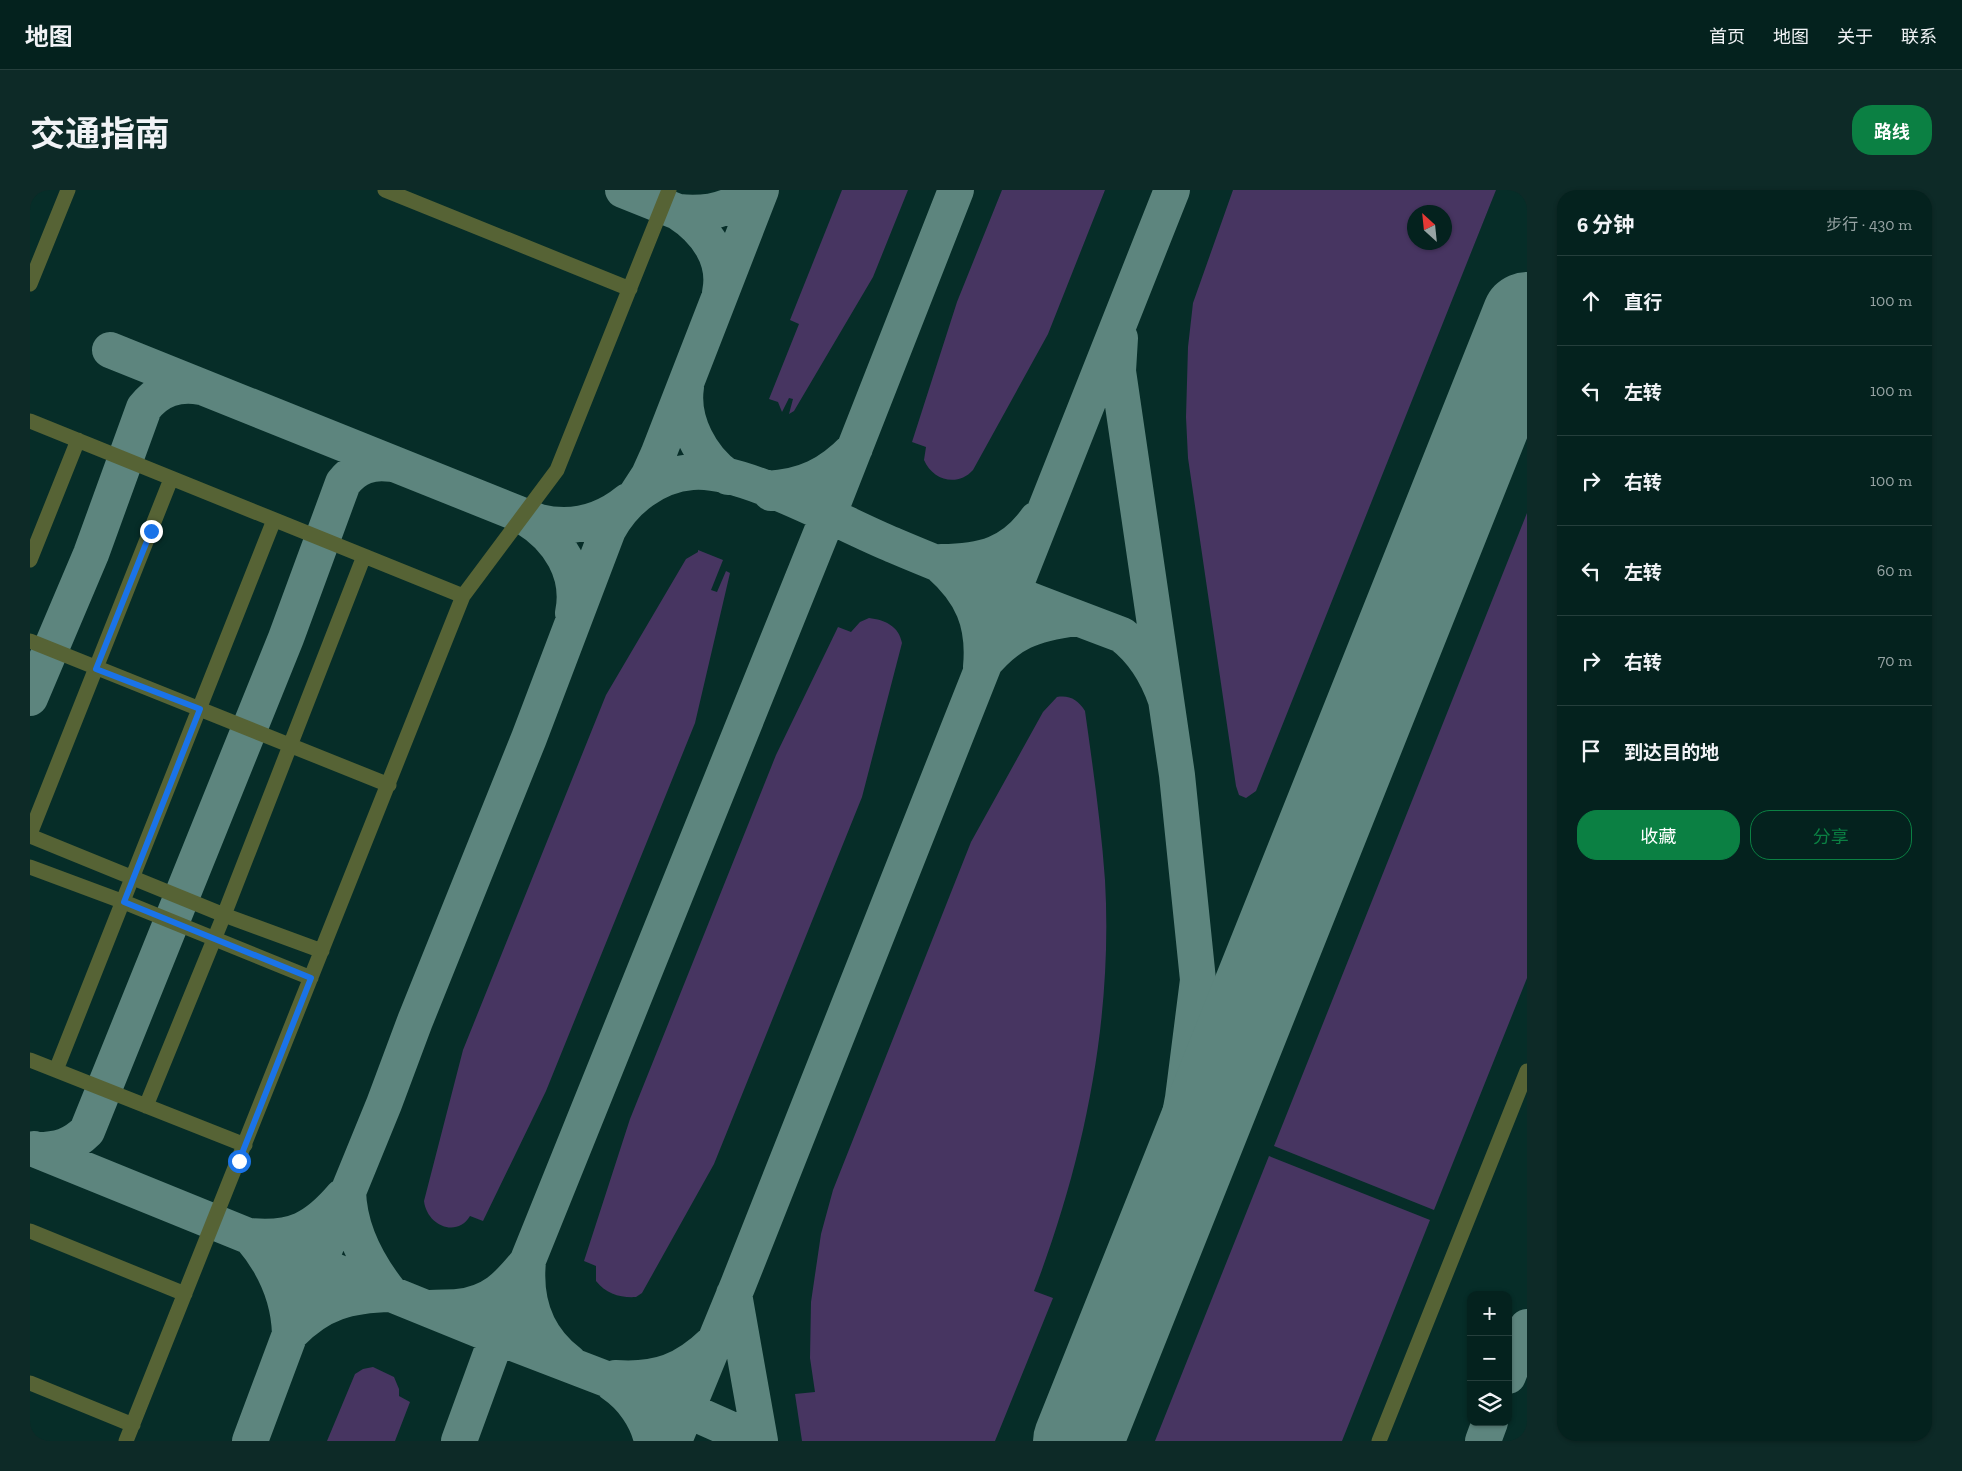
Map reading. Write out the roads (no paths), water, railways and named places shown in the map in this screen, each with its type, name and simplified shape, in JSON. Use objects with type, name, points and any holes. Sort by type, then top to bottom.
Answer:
[{"type":"lane","points":[[30,284],[68,190]]},
{"type":"lane","points":[[385,190],[630,288]]},
{"type":"lane","points":[[126,1441],[463,596],[557,470],[669,190]]},
{"type":"lane","points":[[30,421],[463,596]]},
{"type":"lane","points":[[30,560],[78,440]]},
{"type":"lane","points":[[171,479],[30,835],[224,915],[322,951]]},
{"type":"lane","points":[[56,1070],[274,520]]},
{"type":"lane","points":[[146,1106],[224,915],[364,556]]},
{"type":"lane","points":[[30,641],[389,785]]},
{"type":"lane","points":[[30,867],[124,902],[213,940],[311,978]]},
{"type":"lane","points":[[30,1060],[245,1146]]},
{"type":"lane","points":[[1379,1441],[1527,1071]]},
{"type":"lane","points":[[30,1231],[185,1294]]},
{"type":"lane","points":[[30,1384],[133,1425]]}]
